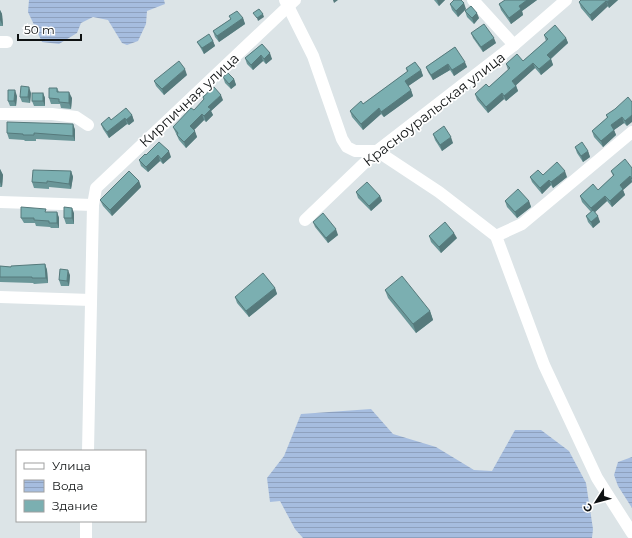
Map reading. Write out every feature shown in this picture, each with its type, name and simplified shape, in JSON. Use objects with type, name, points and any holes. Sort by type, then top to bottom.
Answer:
[{"type":"street","points":[[473,0],[514,45]]},
{"type":"street","name":"Красноуральская улица","points":[[305,220],[377,151],[514,45],[566,0]]},
{"type":"street","points":[[290,2],[313,56],[342,139],[347,147],[355,151],[377,151],[440,192],[496,236],[544,365],[597,478],[632,533]]},
{"type":"street","name":"Кирпичная улица","points":[[88,450],[93,206],[96,188],[290,2]]},
{"type":"street","points":[[0,114],[52,114],[76,117],[88,125]]},
{"type":"street","points":[[496,236],[522,224],[632,132]]},
{"type":"street","points":[[0,202],[93,206]]},
{"type":"street","points":[[0,296],[91,300]]},
{"type":"street","points":[[86,522],[86,538]]},
{"type":"water","points":[[29,0],[164,0],[165,4],[147,11],[146,24],[138,41],[127,45],[122,43],[108,20],[93,17],[81,23],[77,33],[59,44],[42,42],[28,12]]},
{"type":"water","points":[[371,409],[393,434],[436,447],[474,470],[492,471],[515,430],[541,430],[569,451],[586,483],[593,529],[592,538],[303,538],[295,529],[280,501],[270,502],[267,478],[284,456],[301,414]]},
{"type":"water","points":[[632,457],[632,508],[618,486],[614,475],[618,462]]},
{"type":"building","points":[[454,0],[461,0],[464,3],[456,11],[450,4]]},
{"type":"building","points":[[505,0],[527,0],[519,6],[521,9],[509,18],[499,4]]},
{"type":"building","points":[[581,0],[610,0],[607,2],[606,1],[590,15],[579,2]]},
{"type":"building","points":[[471,6],[477,13],[472,18],[465,11]]},
{"type":"building","points":[[259,9],[263,14],[257,18],[253,13]]},
{"type":"building","points":[[237,11],[243,18],[217,36],[213,31],[231,19],[229,16]]},
{"type":"building","points":[[484,24],[494,38],[481,47],[471,33]]},
{"type":"building","points":[[555,25],[566,38],[547,55],[551,59],[539,69],[533,63],[512,81],[516,86],[504,96],[502,93],[486,107],[475,94],[486,84],[489,87],[510,68],[506,64],[517,54],[523,61],[548,39],[544,35]]},
{"type":"building","points":[[209,34],[213,41],[202,48],[197,42]]},
{"type":"building","points":[[262,44],[270,53],[264,59],[261,55],[251,65],[245,58]]},
{"type":"building","points":[[455,47],[465,62],[452,70],[448,64],[431,75],[426,67]]},
{"type":"building","points":[[179,61],[185,69],[162,89],[154,81]]},
{"type":"building","points":[[415,62],[421,70],[405,81],[411,90],[381,112],[379,108],[361,124],[350,111],[361,101],[363,104],[408,71],[406,68]]},
{"type":"building","points":[[228,73],[234,79],[229,84],[223,77]]},
{"type":"building","points":[[21,86],[29,87],[28,97],[20,97]]},
{"type":"building","points":[[214,87],[221,95],[208,107],[211,109],[204,116],[202,114],[190,126],[195,131],[184,142],[177,135],[178,133],[173,127],[191,108],[194,110],[204,99],[203,97]]},
{"type":"building","points":[[49,88],[57,88],[57,92],[69,92],[69,103],[59,102],[59,99],[49,98]]},
{"type":"building","points":[[8,90],[15,90],[14,101],[8,101]]},
{"type":"building","points":[[32,93],[43,93],[43,101],[32,101]]},
{"type":"building","points":[[628,97],[632,102],[632,115],[625,121],[622,117],[611,125],[614,130],[601,141],[592,131],[608,117],[606,115]]},
{"type":"building","points":[[126,108],[132,115],[126,120],[125,118],[107,132],[101,124],[109,117],[111,120]]},
{"type":"building","points":[[7,122],[73,124],[73,136],[34,133],[34,135],[23,135],[7,133]]},
{"type":"building","points":[[444,126],[451,137],[440,145],[433,134]]},
{"type":"building","points":[[159,142],[169,151],[161,159],[158,155],[146,167],[139,160]]},
{"type":"building","points":[[582,142],[588,151],[581,156],[575,147]]},
{"type":"building","points":[[625,159],[632,168],[632,179],[630,176],[620,185],[623,189],[610,201],[605,196],[591,208],[580,196],[593,184],[598,190],[614,175],[611,171]]},
{"type":"building","points":[[557,162],[565,171],[551,182],[549,180],[540,188],[530,177],[538,170],[543,175]]},
{"type":"building","points":[[33,170],[71,171],[69,184],[47,181],[47,183],[32,182]]},
{"type":"building","points":[[129,171],[139,181],[110,210],[100,200]]},
{"type":"building","points":[[367,182],[380,196],[369,206],[356,192]]},
{"type":"building","points":[[518,189],[529,201],[515,212],[505,201]]},
{"type":"building","points":[[21,207],[46,209],[45,212],[57,212],[57,223],[34,220],[34,218],[21,218]]},
{"type":"building","points":[[64,207],[72,208],[72,218],[64,218]]},
{"type":"building","points":[[593,210],[598,216],[591,222],[586,216]]},
{"type":"building","points":[[323,213],[336,229],[326,238],[313,222]]},
{"type":"building","points":[[445,222],[454,233],[439,247],[429,236]]},
{"type":"building","points":[[45,264],[46,278],[0,277],[0,266],[11,267]]},
{"type":"building","points":[[60,269],[68,270],[67,281],[59,280]]},
{"type":"building","points":[[263,273],[275,288],[246,311],[235,297]]},
{"type":"building","points":[[402,276],[430,311],[413,324],[385,290]]}]
